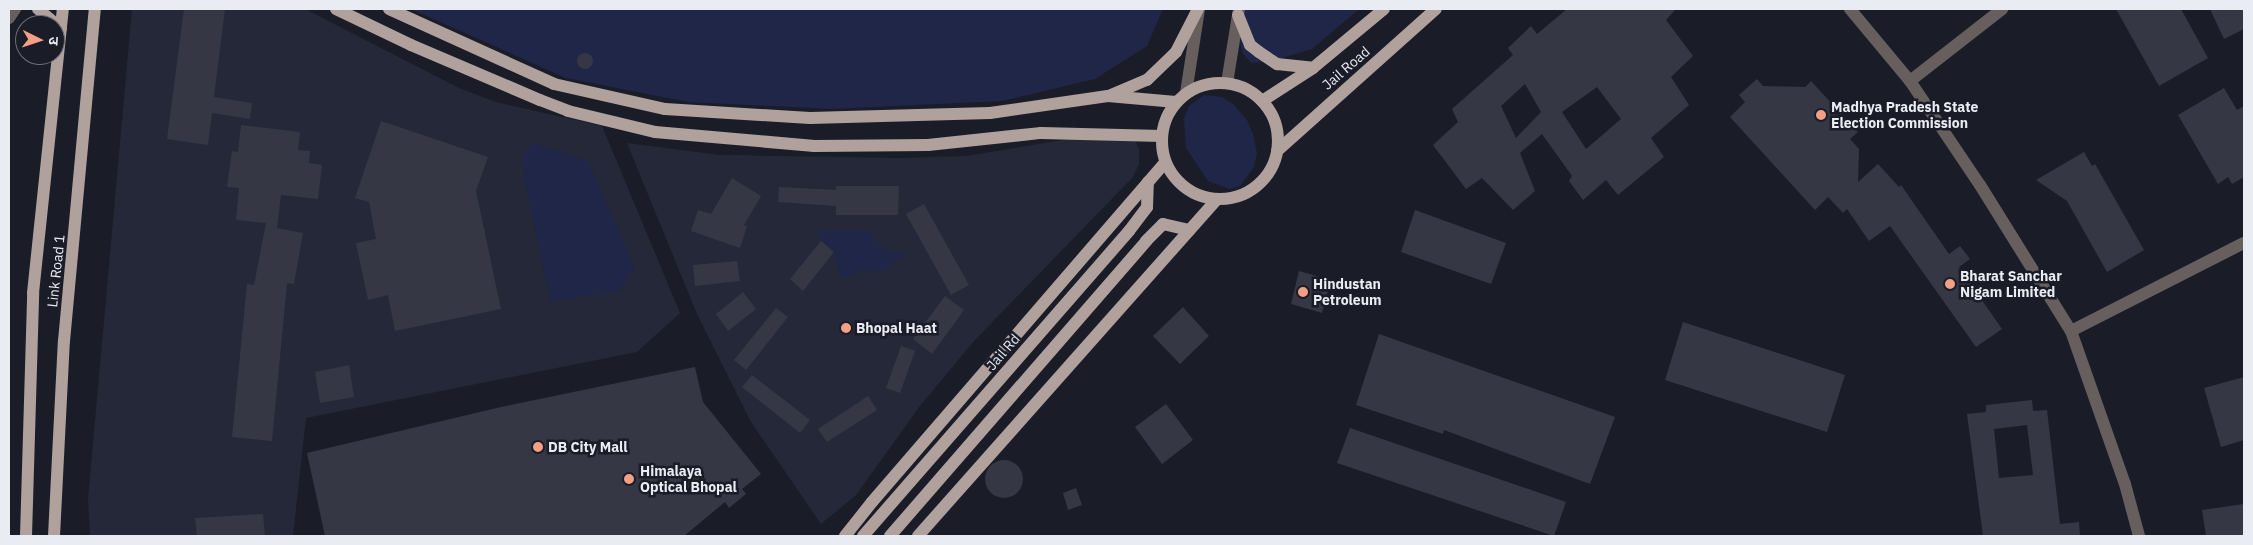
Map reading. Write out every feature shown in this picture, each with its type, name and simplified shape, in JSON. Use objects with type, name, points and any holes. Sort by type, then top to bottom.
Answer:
[{"type":"main road","name":"Link Road 1","points":[[54,536],[64,341],[95,9]]},
{"type":"main road","points":[[336,9],[411,46],[530,97],[568,111],[655,132],[814,146],[928,145],[1041,133],[1162,136]]},
{"type":"main road","points":[[389,9],[554,84],[665,108],[810,118],[990,113],[1108,96],[1176,102]]},
{"type":"main road","points":[[1108,96],[1148,80],[1176,52],[1199,9]]},
{"type":"main road","name":"Jail Road","points":[[1262,101],[1313,68],[1384,9]]},
{"type":"main road","name":"Jail Road","points":[[1277,151],[1436,9]]},
{"type":"main road","points":[[1238,12],[1250,45],[1258,52],[1277,64],[1313,68]]},
{"type":"main road","name":"Link Road 1","points":[[26,536],[33,293],[57,65]]},
{"type":"main road","points":[[1210,83],[1227,83],[1244,87],[1262,101],[1275,118],[1277,151],[1258,186],[1233,199],[1216,200],[1185,188],[1174,179],[1165,162],[1162,136],[1169,114],[1176,102],[1186,93],[1210,83]]},
{"type":"main road","points":[[846,536],[933,430],[1165,162]]},
{"type":"main road","name":"Jail Rd","points":[[863,536],[1147,208],[1148,182]]},
{"type":"main road","points":[[918,536],[1216,200]]},
{"type":"main road","points":[[890,536],[1163,224],[1189,230]]},
{"type":"street","points":[[9,18],[15,9]]},
{"type":"street","points":[[1186,93],[1199,9]]},
{"type":"street","points":[[1850,9],[1910,81],[1980,185],[2071,331],[2125,484],[2139,536]]},
{"type":"street","points":[[1910,81],[2002,9]]},
{"type":"street","points":[[1227,83],[1238,12]]},
{"type":"street","points":[[2071,331],[2244,243]]},
{"type":"shaded area","points":[[132,9],[305,9],[459,88],[496,102],[602,126],[680,313],[637,352],[306,418],[293,536],[90,536],[88,499]]},
{"type":"shaded area","points":[[411,9],[1163,9],[1147,46],[1095,79],[1002,101],[831,109],[688,102],[566,78]]},
{"type":"shaded area","points":[[1243,9],[1359,9],[1312,49],[1272,61],[1251,63],[1242,52],[1239,34]]},
{"type":"shaded area","points":[[1204,95],[1222,97],[1233,104],[1247,120],[1253,134],[1257,153],[1254,167],[1240,186],[1230,189],[1208,181],[1186,148],[1184,118],[1189,106]]},
{"type":"shaded area","name":"Bhopal Haat","points":[[1104,133],[1132,134],[1139,149],[1139,164],[1133,177],[974,341],[920,406],[856,495],[821,524],[751,422],[697,314],[627,143],[720,155],[902,158],[967,156]]},
{"type":"shaded area","points":[[534,143],[588,161],[634,267],[619,291],[550,301],[521,159]]},
{"type":"shaded area","points":[[814,231],[869,231],[881,248],[907,255],[879,272],[862,270],[842,279],[834,252]]},
{"type":"building","points":[[184,9],[225,9],[214,97],[252,103],[250,119],[212,113],[208,145],[167,139]]},
{"type":"building","points":[[1567,9],[1676,9],[1666,20],[1693,56],[1671,77],[1689,105],[1651,138],[1664,157],[1618,195],[1606,180],[1583,200],[1569,181],[1572,176],[1542,134],[1520,153],[1535,191],[1513,210],[1482,178],[1466,189],[1433,145],[1458,122],[1452,109],[1513,55],[1508,48],[1531,26],[1537,34]],"holes":[[[1525,84],[1541,112],[1516,138],[1501,106]],[[1597,87],[1621,119],[1586,149],[1562,112]]]},
{"type":"building","points":[[2116,9],[2181,9],[2208,58],[2159,86]]},
{"type":"building","points":[[2210,9],[2244,9],[2244,29],[2224,39]]},
{"type":"building","points":[[585,53],[591,55],[593,61],[591,67],[585,69],[579,67],[577,61],[579,55]]},
{"type":"building","points":[[1757,79],[1763,86],[1805,87],[1811,81],[1858,132],[1850,139],[1859,149],[1858,182],[1878,164],[1899,187],[1901,185],[1949,254],[1960,246],[1970,259],[1959,267],[2002,329],[1976,347],[1890,226],[1869,241],[1847,209],[1843,213],[1828,197],[1815,210],[1730,117],[1745,102],[1739,95]]},
{"type":"building","points":[[2224,88],[2237,110],[2244,106],[2244,177],[2232,184],[2228,177],[2218,184],[2178,115]]},
{"type":"building","points":[[381,121],[488,157],[476,191],[501,309],[395,331],[388,295],[368,300],[356,243],[376,239],[369,202],[355,198]]},
{"type":"building","points":[[241,125],[300,132],[298,150],[310,151],[309,163],[322,165],[318,199],[281,195],[277,228],[303,233],[294,284],[287,283],[272,441],[232,437],[247,284],[254,285],[266,223],[236,220],[239,188],[227,187],[232,151],[238,152]]},
{"type":"building","points":[[2084,152],[2092,166],[2095,164],[2144,250],[2107,272],[2067,201],[2036,180]]},
{"type":"building","points":[[732,178],[761,196],[744,225],[747,226],[740,248],[691,231],[698,210],[711,214]]},
{"type":"building","points":[[836,186],[899,186],[898,215],[836,215],[836,206],[778,202],[779,187],[836,190]]},
{"type":"building","points":[[924,204],[969,285],[951,295],[906,214]]},
{"type":"building","points":[[1415,210],[1506,243],[1491,284],[1401,252]]},
{"type":"building","points":[[821,241],[834,252],[803,291],[790,279]]},
{"type":"building","points":[[737,261],[740,281],[695,286],[693,265]]},
{"type":"building","points":[[1299,271],[1331,280],[1322,313],[1291,304]]},
{"type":"building","points":[[743,292],[756,309],[728,331],[716,314]]},
{"type":"building","points":[[945,296],[964,310],[932,354],[913,339]]},
{"type":"building","points":[[1183,307],[1209,336],[1180,364],[1153,336]]},
{"type":"building","points":[[776,308],[788,317],[746,370],[734,360]]},
{"type":"building","points":[[1683,322],[1845,375],[1827,432],[1665,380]]},
{"type":"building","points":[[1379,334],[1615,417],[1590,484],[1444,430],[1443,434],[1356,405]]},
{"type":"building","points":[[901,346],[915,351],[900,393],[886,388]]},
{"type":"building","points":[[349,365],[354,397],[320,403],[315,372]]},
{"type":"building","name":"DB City Mall","points":[[695,367],[703,402],[761,474],[742,489],[746,494],[729,508],[725,502],[684,536],[325,536],[307,453],[501,407]]},
{"type":"building","points":[[752,375],[810,420],[800,433],[742,387]]},
{"type":"building","points":[[2244,377],[2244,440],[2221,447],[2204,388]]},
{"type":"building","points":[[868,396],[877,410],[827,442],[818,429]]},
{"type":"building","points":[[2032,400],[2033,411],[2047,410],[2060,524],[2079,522],[2080,536],[1983,536],[1967,414],[1986,412],[1986,405]],"holes":[[[2027,425],[2033,475],[1999,478],[1994,429]]]},
{"type":"building","points":[[1166,404],[1193,440],[1162,464],[1135,427]]},
{"type":"building","points":[[1350,428],[1566,502],[1554,536],[1337,463]]},
{"type":"building","points":[[1004,460],[1018,465],[1023,479],[1018,493],[1004,498],[990,493],[985,479],[990,465]]},
{"type":"building","points":[[1076,488],[1082,505],[1068,510],[1063,493]]},
{"type":"building","points":[[2244,504],[2244,536],[2206,536],[2202,510]]},
{"type":"building","points":[[263,514],[265,536],[197,536],[195,518]]},
{"type":"place","name":"Madhya Pradesh State Election Commission","points":[[1821,115]]},
{"type":"place","name":"Bharat Sanchar Nigam Limited","points":[[1950,284]]},
{"type":"place","name":"Hindustan Petroleum","points":[[1303,292]]},
{"type":"place","name":"Bhopal Haat","points":[[846,328]]},
{"type":"place","name":"DB City Mall","points":[[538,447]]},
{"type":"place","name":"Himalaya Optical Bhopal","points":[[629,479]]}]
